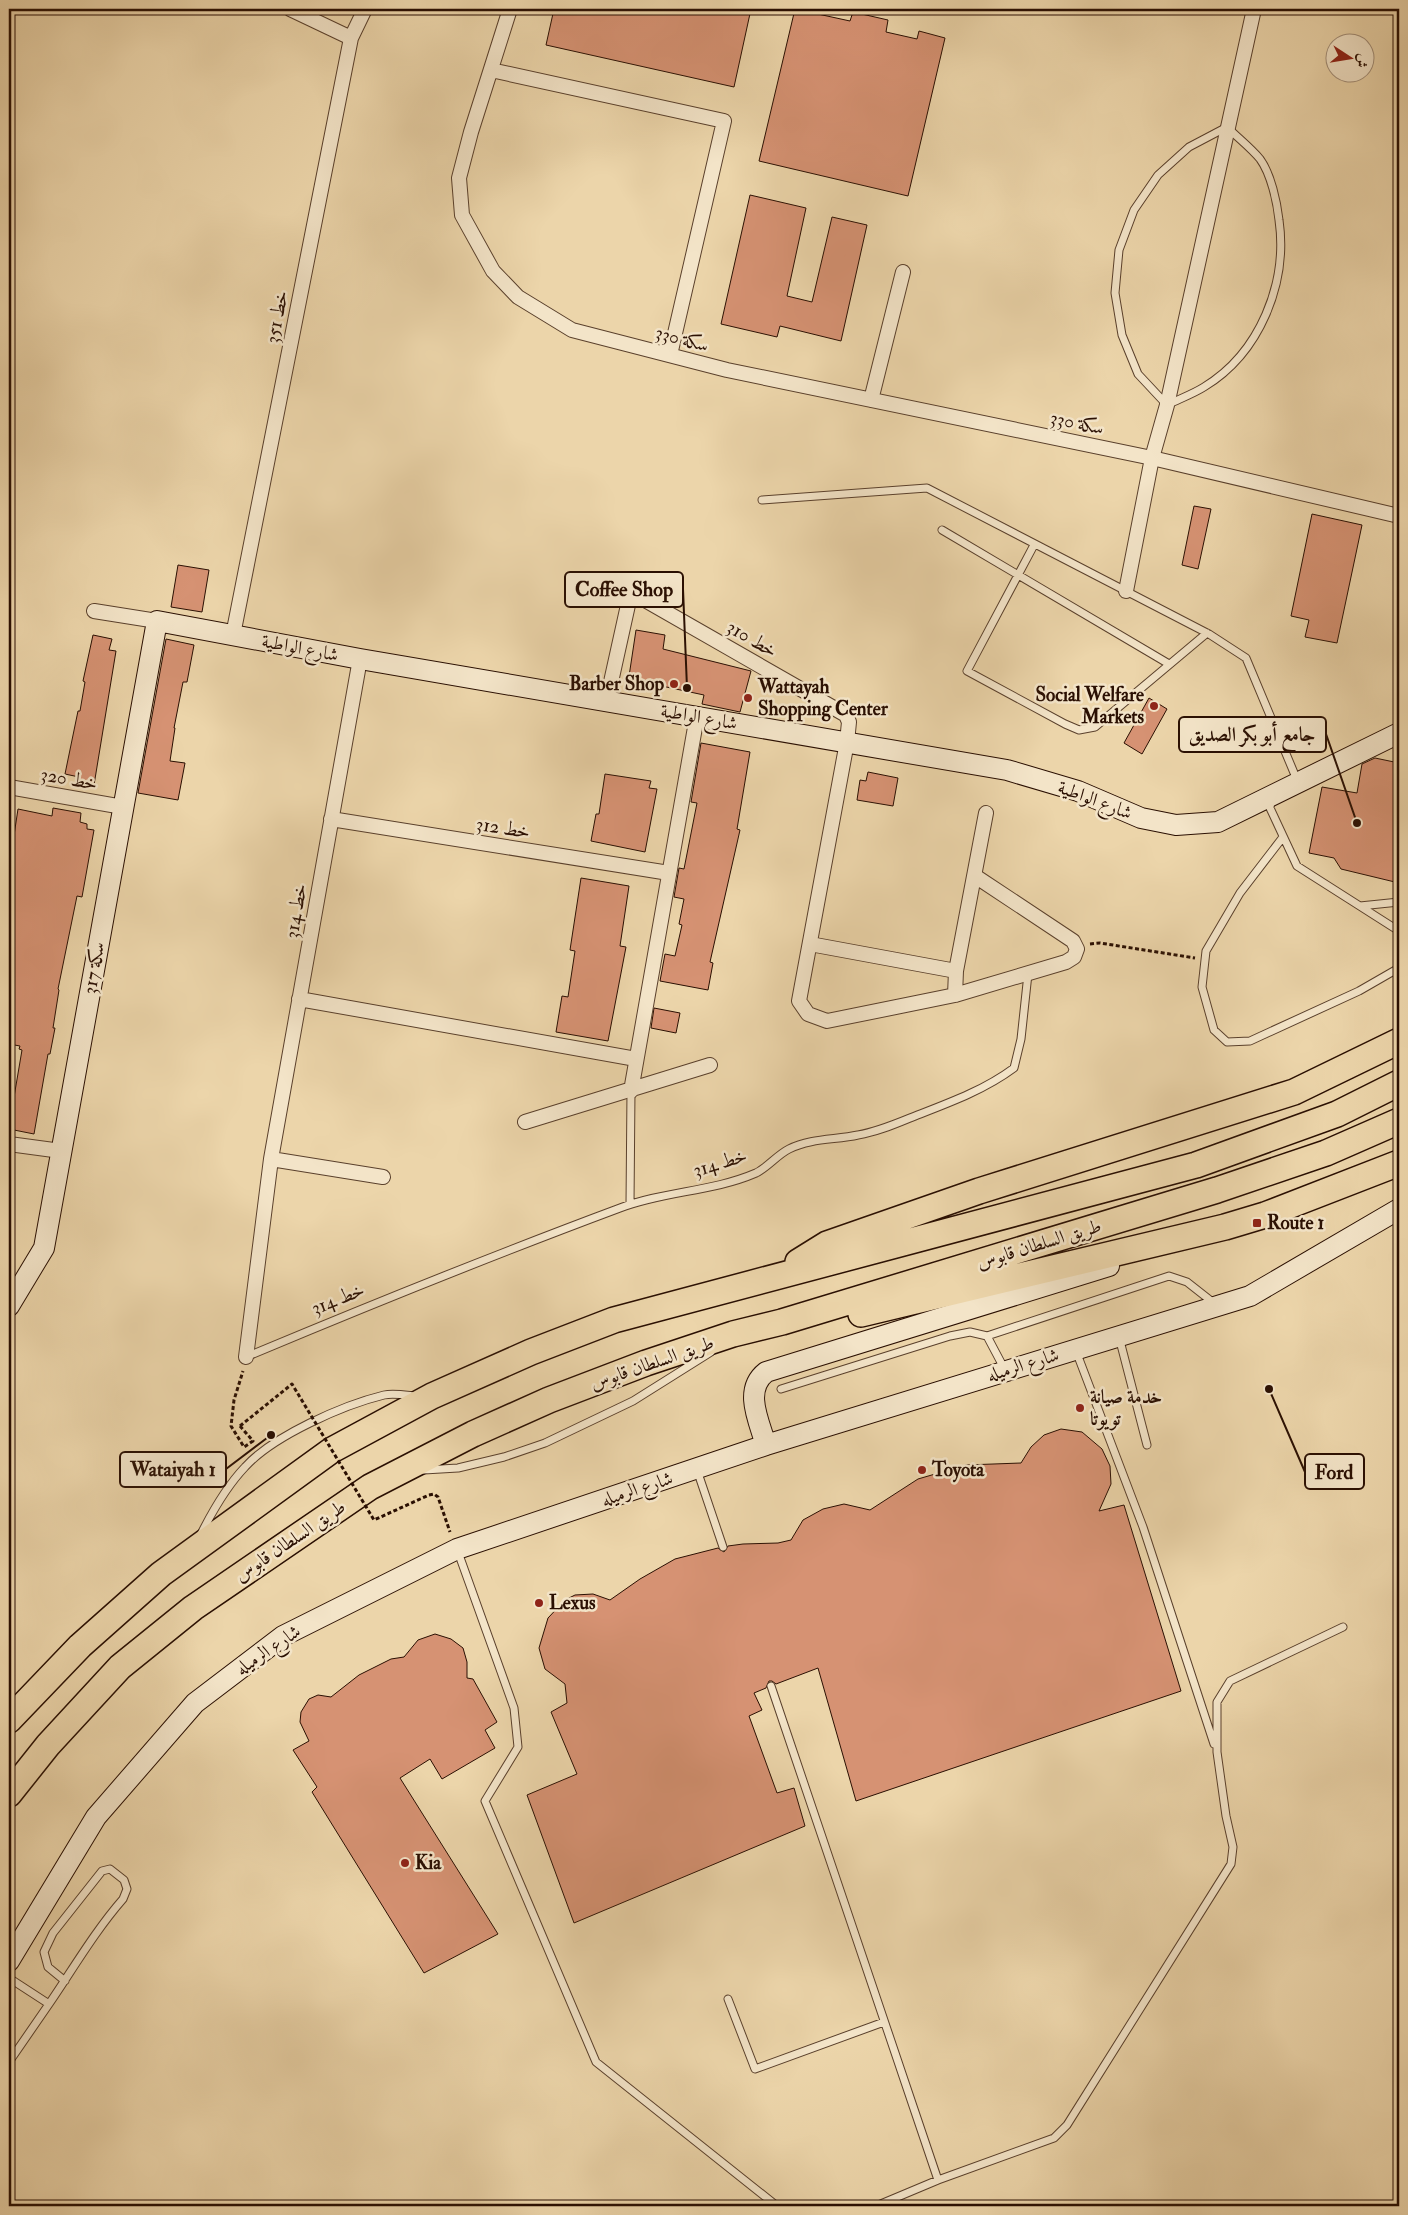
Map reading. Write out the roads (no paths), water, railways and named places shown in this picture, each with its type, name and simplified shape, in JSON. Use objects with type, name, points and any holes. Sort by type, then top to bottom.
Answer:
[{"type":"highway","points":[[777,1276],[827,1244],[979,1191],[1294,1092],[1399,1041]]},
{"type":"highway","name":"طريق السلطان قابوس","points":[[9,1720],[80,1646],[161,1574],[332,1450],[432,1396],[531,1352],[614,1320],[1196,1165],[1337,1114],[1399,1083]]},
{"type":"highway","name":"طريق السلطان قابوس","points":[[9,1794],[48,1745],[120,1667],[202,1602],[370,1487],[473,1434],[549,1400],[646,1363],[733,1334],[782,1322],[1217,1190],[1326,1152],[1392,1124]]},
{"type":"highway","points":[[782,1322],[824,1322],[1225,1227],[1265,1215],[1398,1164]]},
{"type":"street","points":[[290,9],[351,38]]},
{"type":"street","name":"خط 351","points":[[233,635],[351,38],[365,9]]},
{"type":"street","name":"سكة 330","points":[[510,9],[459,178],[462,215],[493,271],[518,297],[572,330],[727,370],[1152,458],[1399,516]]},
{"type":"street","points":[[1126,591],[1152,458],[1167,405],[1254,9]]},
{"type":"street","points":[[491,70],[724,121],[670,355]]},
{"type":"street","points":[[871,400],[903,272]]},
{"type":"street","name":"خط 310","points":[[607,700],[628,605],[631,599],[641,597],[843,713],[849,722],[847,742],[799,1001],[808,1014],[827,1021],[955,995]]},
{"type":"street","name":"شارع الواطية","points":[[94,610],[360,659],[1007,770],[1078,791],[1141,818],[1176,825],[1218,822],[1266,802],[1298,783],[1399,733]]},
{"type":"street","name":"سكة 317","points":[[9,1306],[44,1248],[157,621]]},
{"type":"street","name":"خط 314","points":[[246,1357],[271,1158],[360,659]]},
{"type":"street","points":[[632,1091],[636,1059],[697,716]]},
{"type":"street","name":"خط 320","points":[[9,787],[123,807]]},
{"type":"street","points":[[975,876],[1074,941],[1076,954],[1070,960],[955,995],[956,971],[986,813]]},
{"type":"street","name":"خط 312","points":[[331,819],[669,873]]},
{"type":"street","points":[[810,944],[956,971]]},
{"type":"street","points":[[300,999],[636,1059]]},
{"type":"street","points":[[525,1122],[632,1091],[710,1065]]},
{"type":"street","points":[[9,1144],[61,1151]]},
{"type":"street","points":[[271,1158],[383,1177]]},
{"type":"street","name":"شارع الرميله","points":[[9,1961],[96,1817],[195,1703],[283,1636],[457,1549],[766,1445],[1250,1296],[1399,1209]]},
{"type":"street","points":[[766,1445],[753,1398],[756,1384],[766,1372],[1044,1285],[1202,1239],[1225,1227]]},
{"type":"lane","points":[[1227,127],[1260,160],[1277,200],[1282,242],[1277,284],[1262,324],[1238,359],[1205,387],[1167,405],[1138,374],[1122,335],[1115,293],[1119,250],[1134,210],[1158,175],[1189,147],[1227,127]]},
{"type":"lane","points":[[762,500],[927,488],[1207,633],[1246,658],[1298,783]]},
{"type":"lane","points":[[942,530],[1169,664]]},
{"type":"lane","points":[[1034,545],[968,671],[1065,724],[1079,730],[1095,727],[1207,633]]},
{"type":"lane","points":[[1266,802],[1297,866],[1399,931]]},
{"type":"lane","points":[[1283,837],[1240,893],[1206,951],[1202,987],[1214,1030],[1228,1042],[1250,1041],[1358,991],[1399,968]]},
{"type":"lane","points":[[1360,906],[1399,902]]},
{"type":"lane","name":"خط 314","points":[[246,1357],[475,1262],[630,1204],[670,1194],[725,1184],[758,1172],[790,1148],[825,1138],[858,1136],[882,1129],[993,1083],[1014,1068],[1020,1039],[1028,974]]},
{"type":"lane","points":[[630,1204],[632,1091]]},
{"type":"lane","points":[[781,1389],[950,1336],[970,1332],[987,1336],[1169,1276],[1187,1282],[1217,1306]]},
{"type":"lane","points":[[401,1470],[458,1468],[504,1457],[545,1442],[633,1400],[702,1359],[733,1334]]},
{"type":"lane","points":[[987,1336],[1005,1370]]},
{"type":"lane","points":[[1119,1337],[1147,1445]]},
{"type":"lane","points":[[1074,1349],[1143,1527],[1217,1752]]},
{"type":"lane","points":[[191,1552],[219,1500],[240,1472],[280,1439],[319,1418],[385,1395],[432,1396]]},
{"type":"lane","points":[[696,1469],[723,1548]]},
{"type":"lane","points":[[457,1549],[514,1708],[518,1747],[485,1801],[596,2062],[777,2206]]},
{"type":"lane","points":[[876,2206],[938,2180],[1054,2138],[1068,2125],[1231,1864],[1233,1847],[1226,1816],[1217,1752],[1217,1702],[1230,1680],[1344,1627]]},
{"type":"lane","points":[[771,1686],[938,2180]]},
{"type":"lane","points":[[9,2062],[65,1981],[76,1962],[123,1899],[127,1889],[124,1880],[110,1869],[102,1871],[53,1932],[44,1952],[48,1967],[65,1981]]},
{"type":"lane","points":[[9,1978],[48,2004]]},
{"type":"lane","points":[[728,1999],[755,2069],[884,2022]]},
{"type":"place","name":"Barber Shop","points":[[674,684]]},
{"type":"place","name":"Coffee Shop","points":[[687,688]]},
{"type":"place","name":"Wattayah Shopping Center","points":[[748,698]]},
{"type":"place","name":"Social Welfare Markets","points":[[1154,706]]},
{"type":"place","name":"جامع أبو بكر الصديق","points":[[1357,823]]},
{"type":"place","name":"Route 1","points":[[1257,1223]]},
{"type":"place","name":"Ford","points":[[1269,1389]]},
{"type":"place","name":"خدمة صيانة تويوتا","points":[[1080,1408]]},
{"type":"place","name":"Wataiyah 1","points":[[271,1435]]},
{"type":"place","name":"Toyota","points":[[922,1470]]},
{"type":"place","name":"Lexus","points":[[539,1603]]},
{"type":"place","name":"Kia","points":[[405,1863]]}]
